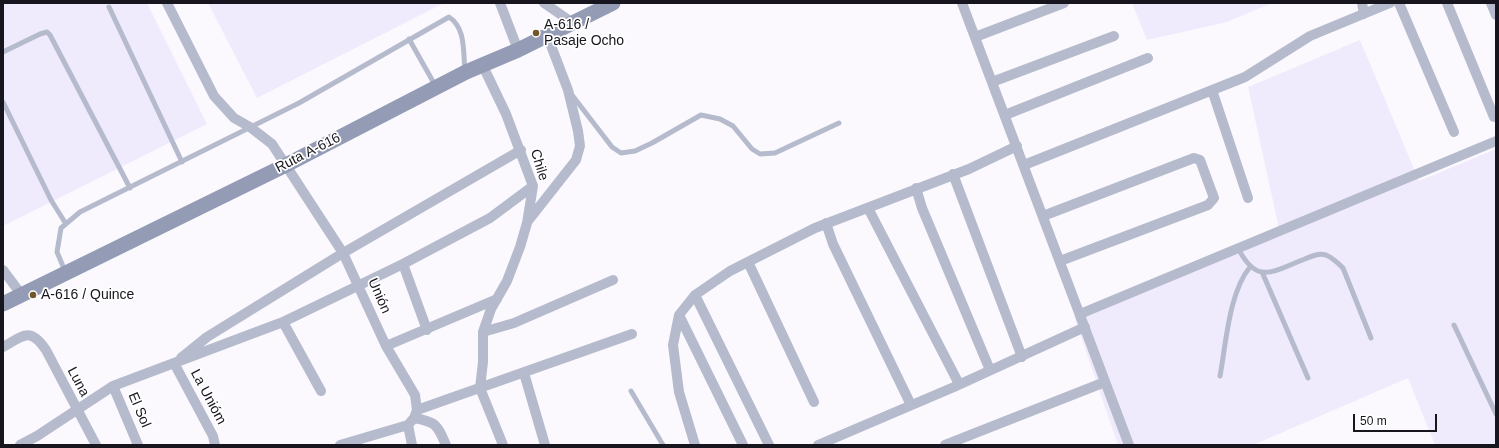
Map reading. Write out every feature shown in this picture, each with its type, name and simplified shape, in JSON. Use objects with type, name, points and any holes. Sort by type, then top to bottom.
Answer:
[{"type":"main road","name":"Ruta A-616","points":[[3,304],[286,165],[482,64],[518,50],[614,3]]},
{"type":"street","name":"Unión","points":[[167,3],[214,96],[234,118],[250,127],[272,144],[343,253],[386,346],[415,395],[412,445]]},
{"type":"street","points":[[500,3],[518,50]]},
{"type":"street","points":[[544,3],[573,23]]},
{"type":"street","points":[[962,3],[1129,445]]},
{"type":"street","points":[[975,37],[1064,3]]},
{"type":"street","points":[[1362,3],[1364,14]]},
{"type":"street","points":[[1024,165],[1245,77],[1310,36],[1390,3]]},
{"type":"street","points":[[1399,3],[1454,132]]},
{"type":"street","points":[[1446,3],[1494,117]]},
{"type":"street","points":[[1491,3],[1496,15]]},
{"type":"street","points":[[527,223],[576,160],[580,146],[568,90],[547,35]]},
{"type":"street","points":[[992,82],[1114,36]]},
{"type":"street","points":[[1005,115],[1148,58]]},
{"type":"street","name":"Chile","points":[[480,388],[483,362],[483,332],[486,320],[507,281],[527,223],[533,186],[520,150],[482,64]]},
{"type":"street","points":[[1212,90],[1248,198]]},
{"type":"street","points":[[1080,314],[1496,141]]},
{"type":"street","points":[[695,445],[678,384],[674,345],[679,315],[695,295],[730,271],[826,223],[954,174],[1017,146]]},
{"type":"street","points":[[174,363],[207,337],[343,253],[520,150]]},
{"type":"street","points":[[1043,216],[1194,158],[1200,160],[1214,198],[1208,204],[1060,261]]},
{"type":"street","points":[[954,174],[1022,356]]},
{"type":"street","points":[[20,445],[39,441],[77,410],[113,386],[284,322],[403,264],[490,218],[533,186]]},
{"type":"street","points":[[916,188],[922,208],[990,370]]},
{"type":"street","points":[[868,208],[959,384]]},
{"type":"street","points":[[826,223],[833,244],[911,405]]},
{"type":"street","points":[[748,262],[814,402]]},
{"type":"street","points":[[403,264],[427,330]]},
{"type":"street","points":[[3,270],[21,294]]},
{"type":"street","points":[[483,332],[514,323],[613,280]]},
{"type":"street","points":[[695,295],[768,445]]},
{"type":"street","points":[[386,346],[427,330],[497,299]]},
{"type":"street","points":[[679,315],[743,445]]},
{"type":"street","points":[[284,322],[321,391]]},
{"type":"street","points":[[818,445],[959,384],[1085,327]]},
{"type":"street","name":"Luna","points":[[3,346],[25,334],[32,335],[39,340],[46,350],[96,445]]},
{"type":"street","points":[[343,444],[413,418],[480,388],[632,334]]},
{"type":"street","name":"La Unióm","points":[[174,363],[213,436],[215,445]]},
{"type":"street","points":[[524,373],[545,445]]},
{"type":"street","points":[[945,445],[1105,382]]},
{"type":"street","name":"El Sol","points":[[113,386],[138,445]]},
{"type":"street","points":[[480,388],[503,445]]},
{"type":"street","points":[[413,418],[430,420],[438,428],[446,445]]},
{"type":"lane","points":[[109,7],[182,162]]},
{"type":"lane","points":[[66,273],[57,252],[61,228],[80,212],[299,103],[448,17],[455,22],[461,30],[466,72]]},
{"type":"lane","points":[[3,52],[40,34],[47,32],[50,35],[130,188]]},
{"type":"lane","points":[[409,39],[436,87]]},
{"type":"lane","points":[[568,90],[612,147],[621,153],[635,151],[652,143],[701,115],[720,119],[733,126],[752,149],[760,154],[775,153],[839,123]]},
{"type":"lane","points":[[3,102],[50,200],[66,224]]},
{"type":"lane","points":[[1238,248],[1245,262],[1256,271],[1262,272],[1272,271],[1316,255],[1325,255],[1334,260],[1343,268],[1370,338]]},
{"type":"lane","points":[[1220,376],[1235,293],[1242,276],[1250,267]]},
{"type":"lane","points":[[1262,272],[1308,378]]},
{"type":"lane","points":[[1454,325],[1496,414]]},
{"type":"lane","points":[[632,391],[663,445]]},
{"type":"shaded area","points":[[3,3],[147,3],[207,124],[3,226]]},
{"type":"shaded area","points":[[208,3],[444,3],[257,98]]},
{"type":"shaded area","points":[[1132,3],[1272,3],[1227,22],[1147,40]]},
{"type":"shaded area","points":[[1360,40],[1419,181],[1496,149],[1496,445],[1435,445],[1408,378],[1253,445],[1118,445],[1074,316],[1280,233],[1248,87]]},
{"type":"place","name":"A-616 / Pasaje Ocho","points":[[536,33]]},
{"type":"place","name":"A-616 / Quince","points":[[33,295]]}]
